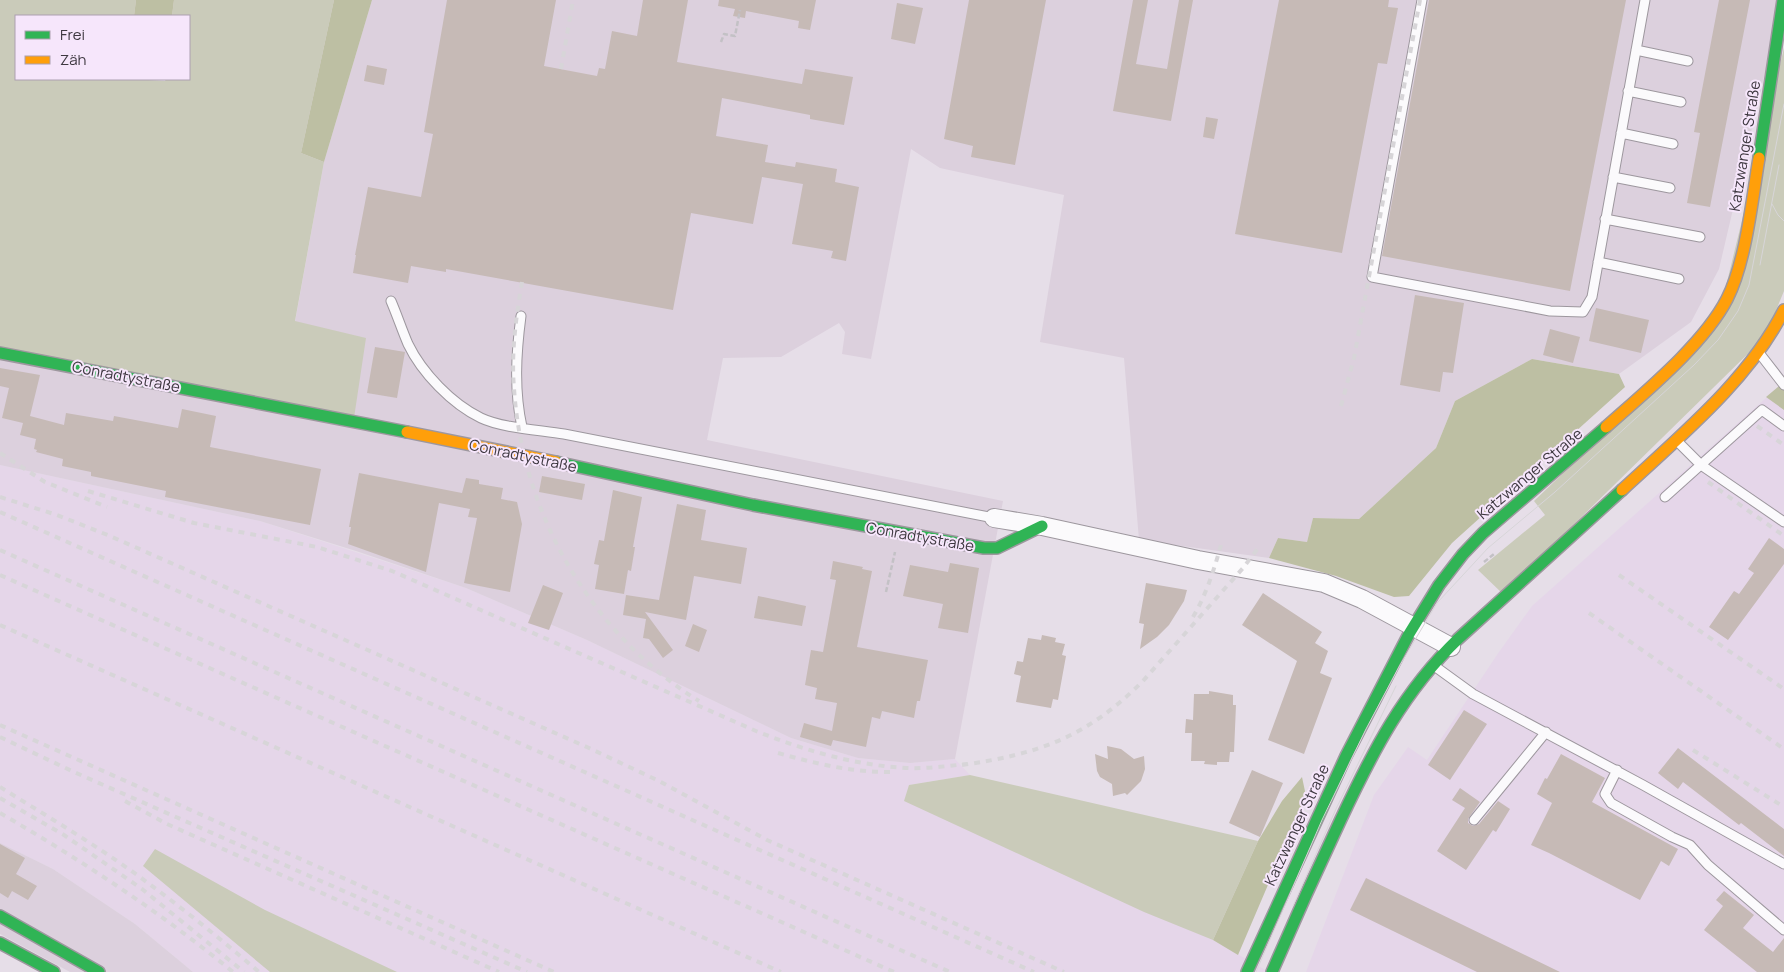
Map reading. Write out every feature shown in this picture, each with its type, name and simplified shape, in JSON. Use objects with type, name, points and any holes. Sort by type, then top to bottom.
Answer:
[{"type":"main road","name":"Katzwanger Straße","points":[[1248,970],[1327,795],[1414,626],[1443,578],[1468,547],[1482,534],[1628,408],[1692,345],[1719,313],[1732,286],[1741,255],[1763,142],[1772,67],[1783,0]]},
{"type":"main road","points":[[1272,972],[1336,829],[1372,757],[1398,712],[1423,676],[1451,647],[1676,440],[1760,354],[1776,328],[1784,310]]},
{"type":"main road","name":"Conradtystraße","points":[[0,353],[524,455],[613,476],[826,520],[984,548],[997,548],[1042,526]]},
{"type":"main road","points":[[0,916],[99,972]]},
{"type":"main road","points":[[0,943],[54,972]]},
{"type":"street","points":[[994,518],[1042,526],[1198,560],[1324,583],[1362,599],[1451,647]]},
{"type":"street","points":[[24,956],[33,972]]},
{"type":"lane","points":[[1422,0],[1372,277],[1550,310],[1583,312],[1592,298],[1645,0]]},
{"type":"lane","points":[[1636,50],[1688,61]]},
{"type":"lane","points":[[1628,91],[1681,102]]},
{"type":"lane","points":[[1621,133],[1674,144]]},
{"type":"lane","points":[[1613,177],[1670,188]]},
{"type":"lane","points":[[1605,220],[1700,237]]},
{"type":"lane","points":[[1598,262],[1679,279]]},
{"type":"lane","points":[[391,301],[409,345],[423,367],[444,393],[481,418],[994,518]]},
{"type":"lane","points":[[521,316],[517,346],[516,382],[522,427]]},
{"type":"lane","points":[[1760,354],[1784,385]]},
{"type":"lane","points":[[1665,497],[1762,410],[1784,426]]},
{"type":"lane","points":[[1676,440],[1701,465],[1784,522]]},
{"type":"lane","points":[[1433,665],[1473,694],[1616,770],[1784,864]]},
{"type":"lane","points":[[1474,820],[1546,732]]},
{"type":"lane","points":[[1616,770],[1605,794],[1611,803],[1690,845],[1708,865],[1784,930]]},
{"type":"path","points":[[721,42],[724,34],[735,36],[740,10]]},
{"type":"path","points":[[886,592],[898,533]]},
{"type":"shaded area","points":[[372,0],[1782,0],[1719,269],[1691,322],[1619,374],[1532,359],[1455,401],[1436,448],[1359,519],[1313,518],[1307,542],[1278,538],[1269,558],[1139,540],[1124,358],[1040,342],[1064,195],[940,168],[911,149],[871,359],[842,354],[845,332],[839,323],[781,357],[723,358],[707,440],[1003,501],[955,759],[910,763],[858,758],[791,738],[587,640],[466,588],[356,551],[260,521],[0,465],[0,349],[295,322],[324,162]]},
{"type":"shaded area","points":[[1784,382],[1784,972],[1306,972],[1374,795],[1408,747],[1427,760],[1532,606]]},
{"type":"shaded area","points":[[0,465],[260,521],[466,588],[587,640],[791,738],[858,758],[910,763],[955,759],[970,775],[909,785],[1213,940],[1269,972],[193,972],[135,924],[53,869],[0,843]]},
{"type":"shaded area","points":[[0,843],[53,869],[135,924],[193,972],[70,972],[0,934]]},
{"type":"green space","points":[[0,0],[136,0],[134,15],[15,15],[15,80],[165,81],[190,80],[190,15],[172,15],[174,0],[334,0],[301,153],[324,162],[295,321],[366,338],[354,418],[0,349]]},
{"type":"green space","points":[[136,0],[174,0],[172,15],[134,15]]},
{"type":"green space","points":[[334,0],[372,0],[324,162],[301,153]]},
{"type":"green space","points":[[1784,48],[1784,291],[1765,337],[1503,594],[1478,570],[1545,515],[1534,501],[1716,327]]},
{"type":"green space","points":[[1532,359],[1619,374],[1625,387],[1452,543],[1409,596],[1394,597],[1336,576],[1269,558],[1278,538],[1307,542],[1313,518],[1359,519],[1436,448],[1455,401]]},
{"type":"green space","points":[[1784,382],[1784,410],[1766,397]]},
{"type":"green space","points":[[970,775],[1258,841],[1213,940],[1144,912],[904,801],[909,785]]},
{"type":"green space","points":[[1302,777],[1306,796],[1238,955],[1213,940],[1258,841],[1282,801]]},
{"type":"green space","points":[[155,849],[265,910],[397,972],[270,972],[143,866]]},
{"type":"building","points":[[447,0],[556,0],[544,66],[597,76],[599,68],[605,69],[612,31],[637,36],[643,0],[688,0],[677,62],[802,84],[805,69],[853,77],[844,125],[810,119],[810,115],[722,98],[716,136],[768,145],[765,162],[795,167],[796,162],[837,169],[835,182],[859,187],[846,261],[831,258],[833,251],[792,244],[803,184],[762,177],[753,224],[691,213],[673,310],[446,269],[446,272],[411,266],[408,283],[353,273],[368,187],[421,197],[433,134],[424,132]]},
{"type":"building","points":[[719,0],[816,0],[810,30],[798,28],[799,21],[746,11],[745,18],[733,16],[735,9],[718,6]]},
{"type":"building","points":[[969,0],[1046,0],[1015,165],[971,157],[973,146],[944,139]]},
{"type":"building","points":[[1133,0],[1148,0],[1136,64],[1167,69],[1179,0],[1193,0],[1171,121],[1113,111]]},
{"type":"building","points":[[1279,0],[1389,0],[1388,7],[1398,8],[1387,64],[1378,63],[1342,253],[1235,234]]},
{"type":"building","points":[[1429,0],[1626,0],[1570,291],[1382,256]]},
{"type":"building","points":[[1719,0],[1750,0],[1710,207],[1687,203],[1700,133],[1694,132]]},
{"type":"building","points":[[897,3],[923,8],[915,44],[891,39]]},
{"type":"building","points":[[367,65],[387,69],[384,85],[364,81]]},
{"type":"building","points":[[1206,117],[1218,119],[1214,139],[1203,137]]},
{"type":"building","points":[[1415,295],[1464,303],[1453,373],[1443,372],[1440,392],[1400,385]]},
{"type":"building","points":[[1596,308],[1649,320],[1641,353],[1589,341]]},
{"type":"building","points":[[1550,329],[1580,337],[1573,363],[1543,355]]},
{"type":"building","points":[[375,347],[405,352],[397,398],[367,393]]},
{"type":"building","points":[[0,368],[40,375],[30,416],[64,425],[66,413],[113,421],[114,416],[178,428],[182,409],[216,416],[210,447],[321,469],[310,525],[165,497],[166,491],[91,476],[91,472],[62,466],[63,459],[36,452],[37,450],[34,449],[36,439],[20,435],[23,423],[2,418],[9,388],[0,386]]},
{"type":"building","points":[[359,473],[462,493],[466,478],[479,480],[479,484],[503,488],[501,499],[517,502],[522,524],[510,592],[464,583],[477,518],[468,517],[470,509],[439,503],[426,572],[348,544],[351,527],[349,527]]},
{"type":"building","points":[[542,476],[585,484],[582,500],[539,492]]},
{"type":"building","points":[[613,490],[642,497],[633,547],[635,547],[631,571],[628,570],[624,594],[595,589],[599,565],[594,564],[599,540],[604,541]]},
{"type":"building","points":[[677,504],[706,510],[701,540],[747,548],[741,584],[694,576],[686,620],[645,612],[673,650],[663,658],[649,639],[643,638],[646,619],[623,615],[626,595],[659,600]]},
{"type":"building","points":[[1769,538],[1784,549],[1784,564],[1728,640],[1709,627],[1734,591],[1739,594],[1754,573],[1748,569]]},
{"type":"building","points":[[833,561],[863,567],[862,569],[872,571],[857,647],[928,660],[920,701],[917,701],[914,718],[882,711],[880,719],[872,717],[866,747],[833,740],[831,746],[800,737],[804,723],[832,731],[837,703],[815,699],[817,688],[805,685],[811,650],[823,652],[836,580],[830,579]]},
{"type":"building","points":[[950,563],[979,568],[968,633],[938,628],[943,604],[903,596],[910,565],[948,572]]},
{"type":"building","points":[[1146,583],[1187,590],[1184,601],[1169,625],[1157,637],[1140,649],[1144,624],[1139,623]]},
{"type":"building","points":[[543,585],[563,593],[549,630],[528,623]]},
{"type":"building","points":[[1263,593],[1322,632],[1315,643],[1328,651],[1320,673],[1332,678],[1304,754],[1268,740],[1297,661],[1242,625]]},
{"type":"building","points":[[758,596],[806,606],[802,626],[754,618]]},
{"type":"building","points":[[693,624],[707,630],[699,652],[685,646]]},
{"type":"building","points":[[1042,635],[1056,638],[1055,642],[1065,644],[1062,655],[1066,656],[1058,700],[1053,699],[1051,708],[1016,702],[1021,676],[1014,674],[1017,661],[1023,662],[1028,638],[1041,640]]},
{"type":"building","points":[[1209,691],[1233,695],[1233,705],[1236,705],[1234,752],[1230,752],[1229,762],[1217,762],[1217,765],[1204,764],[1205,761],[1191,761],[1192,733],[1185,733],[1186,719],[1193,720],[1194,694],[1209,694]]},
{"type":"building","points":[[1464,710],[1487,724],[1450,780],[1428,765]]},
{"type":"building","points":[[1107,746],[1121,749],[1134,759],[1144,756],[1145,769],[1141,781],[1127,795],[1125,793],[1113,796],[1112,784],[1100,777],[1097,771],[1095,754],[1108,759]]},
{"type":"building","points":[[1678,748],[1784,829],[1784,856],[1741,823],[1739,825],[1683,782],[1678,789],[1658,773]]},
{"type":"building","points":[[1561,754],[1605,778],[1592,802],[1678,849],[1669,866],[1661,861],[1640,900],[1531,845],[1552,803],[1537,794]]},
{"type":"building","points":[[1252,770],[1283,783],[1260,837],[1229,823]]},
{"type":"building","points":[[1460,788],[1480,802],[1468,819],[1468,823],[1473,826],[1479,824],[1498,801],[1510,809],[1496,832],[1493,830],[1466,870],[1437,851],[1465,808],[1452,800]]},
{"type":"building","points":[[0,844],[25,858],[16,874],[37,886],[28,900],[12,891],[8,898],[0,893]]},
{"type":"building","points":[[1366,878],[1560,972],[1477,972],[1350,910]]},
{"type":"building","points":[[1724,891],[1754,915],[1743,928],[1773,952],[1784,938],[1784,972],[1757,972],[1704,930],[1723,906],[1716,900]]},
{"type":"tram line","points":[[1256,972],[1322,820],[1366,729],[1400,665],[1437,603],[1488,548],[1555,492],[1694,365],[1718,340],[1738,311],[1749,285],[1784,104]]},
{"type":"tram line","points":[[1760,265],[1779,165]]},
{"type":"tram line","points":[[1772,204],[1784,221]]},
{"type":"tram line","points":[[1293,906],[1336,809],[1396,686]]},
{"type":"railway","points":[[561,69],[573,0]]},
{"type":"railway","points":[[1341,406],[1354,358],[1420,0]]},
{"type":"railway","points":[[522,282],[515,335],[514,388],[520,435],[531,481],[548,525],[569,567],[595,606],[626,642],[660,673],[699,701]]},
{"type":"railway","points":[[1757,426],[1784,445]]},
{"type":"railway","points":[[0,453],[45,482],[107,507]]},
{"type":"railway","points":[[1708,482],[1784,536]]},
{"type":"railway","points":[[88,491],[194,523],[317,547],[392,571],[756,731],[829,756],[867,764],[906,768],[967,764]]},
{"type":"railway","points":[[0,497],[57,515],[110,536],[589,748],[659,781],[767,840],[1064,972]]},
{"type":"railway","points":[[0,512],[1034,972]]},
{"type":"railway","points":[[1193,617],[1202,600],[1221,545]]},
{"type":"railway","points":[[962,765],[990,761],[1038,748],[1060,740],[1102,716],[1143,681],[1243,568],[1259,547]]},
{"type":"railway","points":[[0,550],[950,972]]},
{"type":"railway","points":[[0,575],[894,972]]},
{"type":"railway","points":[[1619,575],[1784,689]]},
{"type":"railway","points":[[1589,613],[1784,749]]},
{"type":"railway","points":[[0,625],[781,972]]},
{"type":"railway","points":[[0,725],[554,972]]},
{"type":"railway","points":[[0,737],[74,772],[527,972]]},
{"type":"railway","points":[[1693,750],[1784,807]]},
{"type":"railway","points":[[778,753],[836,767],[865,771],[895,772]]},
{"type":"railway","points":[[0,787],[130,870],[190,915],[259,972]]},
{"type":"railway","points":[[0,798],[64,835],[142,889],[244,972]]},
{"type":"railway","points":[[125,801],[167,824],[499,972]]},
{"type":"railway","points":[[0,813],[120,888],[177,928],[233,972]]},
{"type":"traffic: fast","points":[[1759,158],[1783,0]]},
{"type":"traffic: fast","points":[[0,353],[407,432]]},
{"type":"traffic: fast","points":[[1247,972],[1346,756],[1409,634],[1439,585],[1463,554],[1483,533],[1606,427]]},
{"type":"traffic: fast","points":[[556,462],[753,505],[984,548],[997,548],[1042,526]]},
{"type":"traffic: fast","points":[[1272,972],[1314,876],[1353,794],[1378,746],[1405,701],[1438,659],[1458,639],[1622,490]]},
{"type":"traffic: fast","points":[[0,916],[99,972]]},
{"type":"traffic: fast","points":[[0,943],[54,972]]},
{"type":"traffic: slow","points":[[1606,427],[1689,350],[1717,316],[1727,299],[1734,284],[1744,249],[1759,158]]},
{"type":"traffic: slow","points":[[1622,490],[1689,428],[1732,384],[1769,336],[1784,310]]},
{"type":"traffic: slow","points":[[407,432],[556,462]]}]
